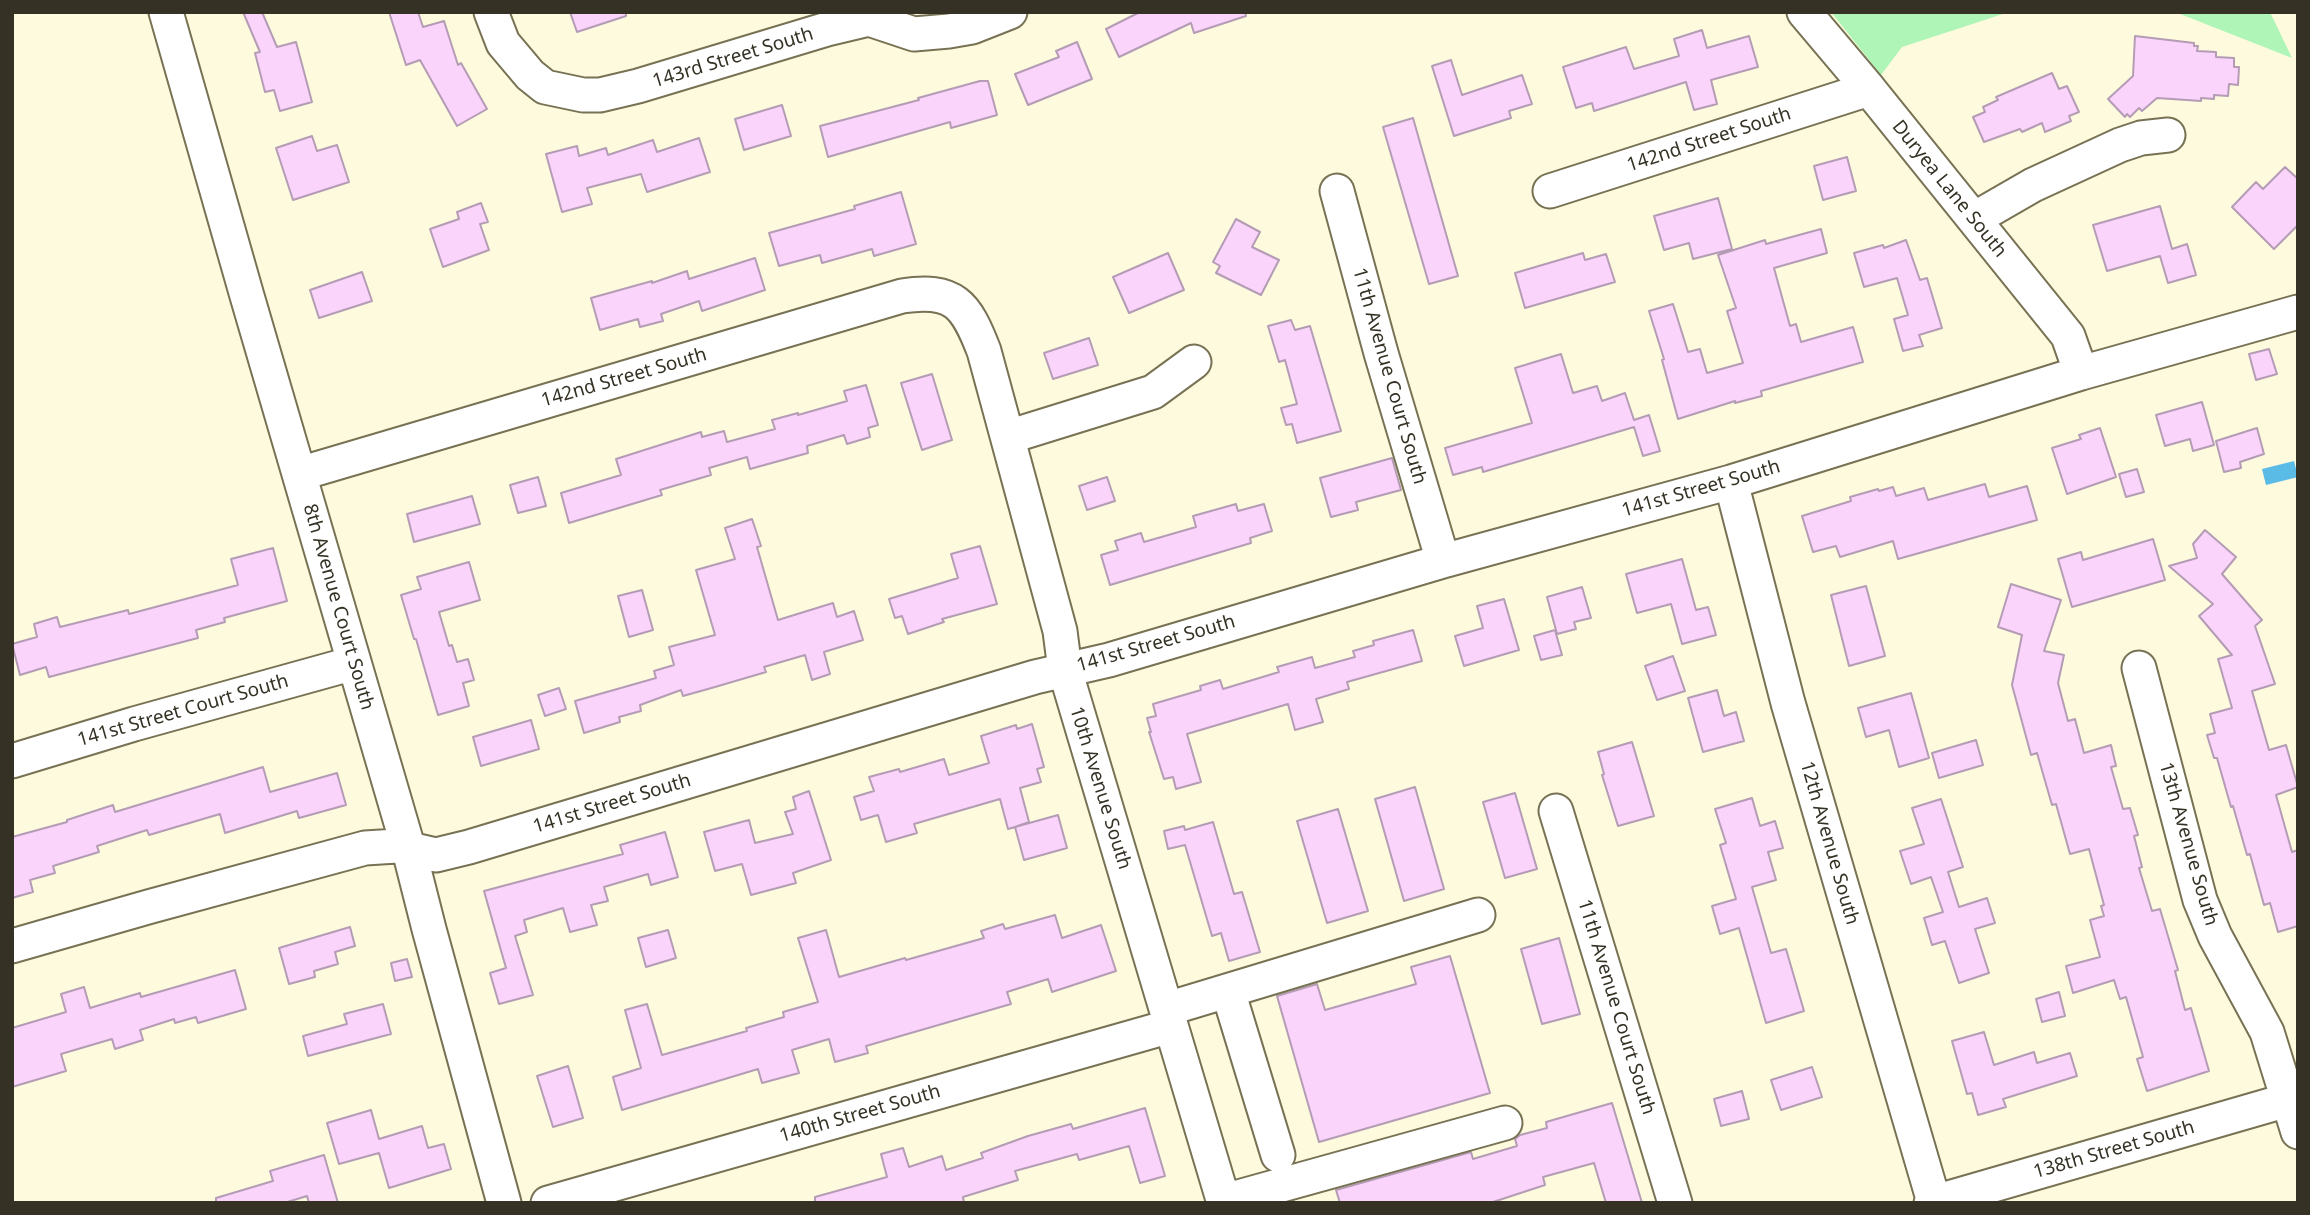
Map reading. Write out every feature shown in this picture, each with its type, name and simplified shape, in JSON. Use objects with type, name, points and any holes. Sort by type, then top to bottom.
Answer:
[{"type":"street","name":"8th Avenue Court South","points":[[166,12],[409,850],[504,1203]]},
{"type":"street","name":"143rd Street South","points":[[491,12],[503,43],[530,75],[545,87],[583,95],[600,95],[638,86],[870,16],[914,34],[972,27],[1010,12]]},
{"type":"street","name":"Duryea Lane South","points":[[1804,12],[2068,335],[2081,373]]},
{"type":"street","name":"142nd Street South","points":[[1550,191],[1868,89]]},
{"type":"street","points":[[1974,219],[2033,185],[2120,145],[2141,138],[2168,135]]},
{"type":"street","name":"11th Avenue Court South","points":[[1337,191],[1381,353],[1443,561]]},
{"type":"street","name":"142nd Street South","points":[[299,474],[890,299],[920,293],[949,299]]},
{"type":"street","name":"10th Avenue South","points":[[949,299],[964,309],[976,329],[1060,631],[1065,670],[1224,1202]]},
{"type":"street","name":"141st Street South","points":[[12,946],[365,848],[397,846],[436,855],[469,848],[1035,677],[1109,660],[1443,561],[1731,482],[2081,373],[2298,312]]},
{"type":"street","points":[[1008,437],[1153,391],[1194,362]]},
{"type":"street","name":"12th Avenue South","points":[[1731,482],[1788,703],[1932,1202]]},
{"type":"street","name":"141st Street Court South","points":[[12,761],[354,663]]},
{"type":"street","name":"13th Avenue South","points":[[2139,668],[2200,900],[2215,936],[2267,1032],[2293,1098],[2298,1132]]},
{"type":"street","name":"11th Avenue Court South","points":[[1556,811],[1675,1203]]},
{"type":"street","name":"140th Street South","points":[[548,1203],[1169,1018],[1228,990],[1478,915]]},
{"type":"street","points":[[1228,990],[1278,1155]]},
{"type":"street","name":"138th Street South","points":[[1932,1202],[2293,1098]]},
{"type":"street","points":[[1224,1202],[1505,1123]]},
{"type":"green space","points":[[1831,12],[2009,12],[1902,47],[1881,75]]},
{"type":"green space","points":[[2175,12],[2270,12],[2292,58]]},
{"type":"water","points":[[2294,461],[2298,477],[2266,485],[2262,469]]},
{"type":"building","points":[[243,12],[262,12],[277,47],[296,42],[312,102],[280,111],[274,90],[265,92],[255,53],[260,52]]},
{"type":"building","points":[[389,12],[418,12],[423,27],[444,21],[458,65],[461,63],[487,109],[457,126],[420,60],[406,65]]},
{"type":"building","points":[[570,12],[626,12],[626,16],[577,32]]},
{"type":"building","points":[[1140,12],[1245,12],[1246,16],[1194,33],[1191,23],[1119,57],[1106,29]]},
{"type":"building","points":[[1702,30],[1707,48],[1749,36],[1758,67],[1711,80],[1717,104],[1694,110],[1686,82],[1594,111],[1592,103],[1576,108],[1563,67],[1626,47],[1634,69],[1679,56],[1674,39]]},
{"type":"building","points":[[2135,36],[2194,43],[2194,46],[2198,46],[2197,51],[2216,52],[2216,57],[2234,58],[2234,67],[2239,67],[2238,85],[2229,84],[2228,96],[2214,95],[2214,99],[2201,98],[2201,101],[2157,98],[2142,111],[2139,108],[2130,117],[2127,114],[2125,117],[2108,99],[2133,76]]},
{"type":"building","points":[[1077,42],[1092,79],[1028,105],[1015,74],[1059,57],[1056,51]]},
{"type":"building","points":[[1451,60],[1462,95],[1522,75],[1532,104],[1509,111],[1511,118],[1454,136],[1432,66]]},
{"type":"building","points":[[2052,73],[2059,89],[2067,86],[2079,112],[2069,116],[2071,121],[2045,132],[2042,123],[2022,132],[2020,129],[1984,142],[1973,117],[1985,112],[1983,107],[1998,100],[1996,97]]},
{"type":"building","points":[[988,81],[997,115],[951,128],[950,122],[828,157],[820,126]]},
{"type":"building","points":[[782,105],[791,136],[744,150],[735,119]]},
{"type":"building","points":[[1413,118],[1458,276],[1429,284],[1383,127]]},
{"type":"building","points":[[312,136],[317,151],[337,145],[349,182],[293,200],[276,148]]},
{"type":"building","points":[[699,138],[710,172],[647,192],[641,174],[587,188],[592,204],[562,212],[546,154],[577,146],[579,156],[606,148],[608,155],[653,140],[657,152]]},
{"type":"building","points":[[1847,157],[1856,191],[1823,200],[1814,166]]},
{"type":"building","points":[[2285,167],[2298,179],[2298,225],[2274,249],[2232,207],[2256,182],[2263,189]]},
{"type":"building","points":[[901,192],[916,244],[874,256],[872,249],[822,263],[820,255],[779,266],[769,233],[855,209],[854,206]]},
{"type":"building","points":[[1718,198],[1732,249],[1693,259],[1689,243],[1664,250],[1654,216]]},
{"type":"building","points":[[481,203],[488,222],[480,224],[489,250],[443,267],[430,229],[459,219],[457,212]]},
{"type":"building","points":[[2160,206],[2172,249],[2187,244],[2196,275],[2168,283],[2160,256],[2107,271],[2093,225]]},
{"type":"building","points":[[1236,219],[1260,232],[1252,247],[1279,260],[1261,295],[1216,273],[1220,266],[1213,262]]},
{"type":"building","points":[[1821,229],[1827,253],[1774,268],[1790,326],[1796,324],[1801,342],[1853,327],[1863,362],[1761,391],[1762,396],[1735,401],[1678,419],[1649,311],[1673,304],[1688,352],[1700,349],[1707,373],[1743,363],[1727,311],[1736,308],[1718,255],[1765,240],[1766,244]]},
{"type":"building","points":[[1906,240],[1920,280],[1927,278],[1942,328],[1919,335],[1923,346],[1903,351],[1894,319],[1908,315],[1897,278],[1864,287],[1854,253],[1883,245],[1884,248]]},
{"type":"building","points":[[1168,253],[1184,290],[1129,313],[1113,277]]},
{"type":"building","points":[[1583,253],[1585,260],[1606,254],[1615,282],[1525,308],[1515,273]]},
{"type":"building","points":[[755,258],[765,290],[702,311],[699,301],[661,314],[663,321],[640,327],[638,319],[600,330],[591,298],[687,271],[689,279]]},
{"type":"building","points":[[362,272],[372,301],[319,318],[310,290]]},
{"type":"building","points":[[1291,320],[1295,330],[1310,326],[1341,431],[1297,443],[1292,424],[1286,425],[1281,408],[1297,404],[1285,360],[1279,362],[1268,326]]},
{"type":"building","points":[[1089,338],[1098,365],[1053,379],[1044,353]]},
{"type":"building","points":[[2269,349],[2277,374],[2256,380],[2249,354]]},
{"type":"building","points":[[1561,354],[1573,393],[1597,386],[1602,401],[1625,393],[1634,420],[1649,415],[1660,451],[1643,456],[1634,427],[1483,472],[1482,467],[1453,475],[1445,448],[1532,423],[1515,368]]},
{"type":"building","points":[[932,374],[952,440],[922,450],[901,383]]},
{"type":"building","points":[[866,385],[878,425],[868,428],[870,437],[847,444],[844,435],[807,446],[808,453],[750,469],[747,457],[709,468],[711,475],[660,490],[662,495],[569,523],[561,493],[621,475],[616,459],[701,432],[702,437],[724,431],[727,442],[775,429],[772,420],[847,401],[844,391]]},
{"type":"building","points":[[2202,402],[2214,445],[2193,451],[2190,439],[2165,446],[2156,415]]},
{"type":"building","points":[[2100,428],[2116,477],[2067,494],[2052,448],[2081,439],[2079,435]]},
{"type":"building","points":[[2257,428],[2264,454],[2240,462],[2241,468],[2224,472],[2216,441]]},
{"type":"building","points":[[1392,458],[1401,490],[1356,502],[1358,510],[1331,517],[1320,478]]},
{"type":"building","points":[[2137,469],[2144,492],[2126,497],[2119,474]]},
{"type":"building","points":[[538,477],[546,506],[518,513],[510,485]]},
{"type":"building","points":[[1107,477],[1115,501],[1087,510],[1079,486]]},
{"type":"building","points":[[1985,484],[1989,497],[2027,486],[2037,520],[1898,559],[1893,541],[1840,557],[1836,546],[1813,552],[1802,516],[1851,501],[1850,497],[1878,489],[1879,491],[1893,487],[1896,496],[1924,488],[1928,500]]},
{"type":"building","points":[[472,496],[480,524],[414,542],[407,514]]},
{"type":"building","points":[[1236,504],[1238,511],[1264,504],[1272,531],[1250,538],[1251,543],[1110,585],[1101,555],[1118,550],[1115,541],[1141,533],[1144,542],[1196,527],[1193,516]]},
{"type":"building","points":[[752,519],[761,546],[757,547],[778,620],[833,603],[837,617],[854,611],[863,640],[824,652],[830,674],[812,680],[805,655],[764,667],[766,672],[715,687],[683,696],[681,690],[640,705],[641,711],[619,717],[620,722],[584,733],[575,701],[656,678],[654,671],[674,665],[669,647],[715,635],[696,570],[735,559],[725,528]]},
{"type":"building","points":[[2205,530],[2236,557],[2222,574],[2262,620],[2255,626],[2275,684],[2252,691],[2269,750],[2286,745],[2298,787],[2276,795],[2292,852],[2298,850],[2298,926],[2278,932],[2270,903],[2264,905],[2250,854],[2247,855],[2217,758],[2214,758],[2207,735],[2215,733],[2210,714],[2232,708],[2218,659],[2232,655],[2199,616],[2213,604],[2169,566],[2197,558],[2193,544]]},
{"type":"building","points":[[2153,539],[2165,580],[2072,607],[2058,559],[2081,552],[2083,560]]},
{"type":"building","points":[[980,546],[997,604],[942,619],[944,622],[908,634],[902,616],[895,618],[889,599],[958,578],[951,554]]},
{"type":"building","points":[[273,548],[287,601],[224,618],[225,622],[196,630],[198,638],[49,677],[46,667],[20,675],[12,644],[37,637],[34,624],[57,617],[60,627],[128,610],[129,614],[238,585],[231,559]]},
{"type":"building","points":[[1682,559],[1696,610],[1708,607],[1716,635],[1682,644],[1671,604],[1637,613],[1626,574]]},
{"type":"building","points":[[469,562],[480,600],[439,612],[449,646],[452,645],[457,662],[468,659],[474,680],[463,683],[469,706],[438,715],[401,595],[421,589],[417,577]]},
{"type":"building","points":[[2011,584],[2061,600],[2044,651],[2064,655],[2058,683],[2068,721],[2075,719],[2084,753],[2111,745],[2116,766],[2111,767],[2123,809],[2130,808],[2138,835],[2134,836],[2142,867],[2139,868],[2152,911],[2160,909],[2178,970],[2175,971],[2185,1010],[2191,1008],[2209,1071],[2147,1091],[2137,1059],[2143,1057],[2126,997],[2120,999],[2114,980],[2073,993],[2066,966],[2100,957],[2090,920],[2104,916],[2101,906],[2104,905],[2089,849],[2070,854],[2056,804],[2052,805],[2037,753],[2031,755],[2012,685],[2022,635],[1998,627]]},
{"type":"building","points":[[1866,586],[1885,656],[1849,666],[1831,595]]},
{"type":"building","points":[[1582,587],[1591,618],[1574,622],[1576,629],[1557,634],[1547,597]]},
{"type":"building","points":[[642,590],[653,630],[629,637],[618,596]]},
{"type":"building","points":[[1504,599],[1519,650],[1464,666],[1455,636],[1483,628],[1477,606]]},
{"type":"building","points":[[1413,630],[1422,661],[1347,682],[1349,689],[1316,699],[1323,722],[1295,730],[1288,704],[1187,734],[1201,782],[1176,789],[1173,777],[1164,779],[1149,732],[1147,718],[1156,716],[1153,704],[1201,690],[1200,686],[1220,680],[1223,689],[1279,672],[1277,667],[1312,657],[1315,668],[1355,657],[1353,651],[1374,645],[1373,641]]},
{"type":"building","points":[[1555,630],[1562,655],[1541,660],[1534,636]]},
{"type":"building","points":[[1673,656],[1685,691],[1657,700],[1645,666]]},
{"type":"building","points":[[559,688],[566,709],[545,716],[538,695]]},
{"type":"building","points":[[1717,690],[1724,716],[1736,712],[1744,741],[1703,752],[1688,698]]},
{"type":"building","points":[[1911,693],[1929,758],[1899,767],[1889,730],[1866,737],[1858,708]]},
{"type":"building","points":[[531,720],[539,749],[481,766],[473,737]]},
{"type":"building","points":[[1032,724],[1044,767],[1037,769],[1041,782],[1020,788],[1029,822],[1008,829],[1000,799],[914,824],[917,833],[886,842],[878,815],[861,820],[854,797],[874,791],[869,777],[899,769],[900,772],[944,759],[949,775],[989,763],[981,736],[1016,725],[1017,729]]},
{"type":"building","points":[[1976,740],[1983,765],[1939,778],[1932,753]]},
{"type":"building","points":[[1632,742],[1654,816],[1618,826],[1602,775],[1604,774],[1598,752]]},
{"type":"building","points":[[263,767],[270,792],[337,773],[346,805],[299,818],[297,811],[225,833],[220,814],[149,835],[147,830],[97,846],[99,852],[53,866],[55,873],[30,880],[33,892],[12,898],[12,837],[67,822],[113,805],[115,812]]},
{"type":"building","points":[[1415,787],[1444,889],[1404,901],[1375,799]]},
{"type":"building","points":[[809,791],[831,860],[793,873],[796,883],[751,895],[742,864],[715,871],[704,832],[749,820],[755,843],[793,834],[785,812],[796,809],[793,797]]},
{"type":"building","points":[[1515,793],[1537,869],[1505,878],[1483,802]]},
{"type":"building","points":[[1752,798],[1760,826],[1775,821],[1783,848],[1768,852],[1776,880],[1752,887],[1771,953],[1786,949],[1804,1011],[1766,1023],[1739,928],[1720,934],[1712,906],[1736,899],[1720,845],[1726,843],[1715,809]]},
{"type":"building","points":[[1941,799],[1963,867],[1948,872],[1959,907],[1987,898],[1995,923],[1975,929],[1989,973],[1959,983],[1945,941],[1932,945],[1924,918],[1943,912],[1931,877],[1911,884],[1900,851],[1924,844],[1912,808]]},
{"type":"building","points":[[1338,809],[1368,911],[1327,923],[1297,821]]},
{"type":"building","points":[[1058,815],[1067,848],[1024,860],[1015,827]]},
{"type":"building","points":[[1213,822],[1234,894],[1242,892],[1260,952],[1229,961],[1221,933],[1212,936],[1185,845],[1168,849],[1164,831],[1184,826],[1185,830]]},
{"type":"building","points":[[665,832],[678,877],[651,885],[648,874],[604,887],[608,901],[591,905],[597,925],[570,932],[563,908],[524,920],[527,932],[515,936],[533,995],[499,1004],[490,973],[506,968],[484,891],[623,854],[620,845]]},
{"type":"building","points":[[1055,915],[1062,938],[1101,925],[1116,971],[1052,992],[1048,979],[1007,992],[1011,1004],[866,1046],[868,1053],[835,1062],[829,1039],[792,1050],[799,1073],[762,1083],[758,1069],[622,1110],[613,1077],[641,1068],[625,1010],[647,1004],[662,1055],[747,1031],[746,1028],[784,1017],[783,1012],[818,1002],[798,938],[826,930],[839,977],[984,938],[981,931],[1003,924],[1005,929]]},
{"type":"building","points":[[350,927],[355,946],[335,952],[338,964],[314,971],[315,977],[289,984],[279,948]]},
{"type":"building","points":[[668,930],[676,958],[646,967],[638,938]]},
{"type":"building","points":[[1559,938],[1580,1014],[1542,1024],[1521,949]]},
{"type":"building","points":[[1450,956],[1490,1093],[1319,1142],[1277,996],[1317,984],[1325,1010],[1416,984],[1411,967]]},
{"type":"building","points":[[407,959],[412,977],[395,981],[391,963]]},
{"type":"building","points":[[235,970],[246,1009],[198,1023],[196,1017],[175,1023],[174,1019],[140,1030],[143,1040],[115,1049],[112,1039],[61,1054],[66,1071],[12,1087],[12,1028],[66,1012],[61,994],[84,987],[90,1008],[140,993],[141,997]]},
{"type":"building","points":[[2059,992],[2065,1016],[2042,1022],[2036,999]]},
{"type":"building","points":[[383,1004],[391,1034],[308,1056],[303,1036],[347,1024],[344,1014]]},
{"type":"building","points":[[1984,1032],[1994,1065],[2034,1052],[2037,1063],[2070,1053],[2077,1076],[2003,1099],[2006,1107],[1978,1115],[1972,1093],[1967,1094],[1952,1041]]},
{"type":"building","points":[[568,1066],[583,1118],[553,1127],[537,1076]]},
{"type":"building","points":[[1812,1067],[1822,1097],[1781,1110],[1771,1080]]},
{"type":"building","points":[[1742,1091],[1749,1119],[1721,1126],[1714,1099]]},
{"type":"building","points":[[1612,1103],[1642,1203],[1606,1203],[1594,1163],[1543,1177],[1545,1185],[1490,1203],[1340,1203],[1336,1190],[1471,1152],[1473,1159],[1517,1146],[1515,1139],[1520,1135],[1547,1128],[1546,1122]]},
{"type":"building","points":[[1145,1108],[1165,1176],[1140,1183],[1129,1146],[1079,1160],[1077,1154],[1015,1171],[1018,1180],[963,1197],[964,1203],[815,1203],[815,1197],[887,1177],[881,1154],[903,1148],[909,1167],[942,1156],[946,1170],[983,1158],[981,1153],[1028,1136],[1071,1124],[1073,1129]]},
{"type":"building","points":[[371,1110],[379,1139],[422,1126],[428,1148],[444,1144],[451,1169],[389,1188],[379,1153],[339,1164],[327,1123]]},
{"type":"building","points":[[324,1155],[338,1203],[309,1203],[307,1196],[284,1203],[216,1203],[216,1198],[273,1181],[270,1171]]}]
